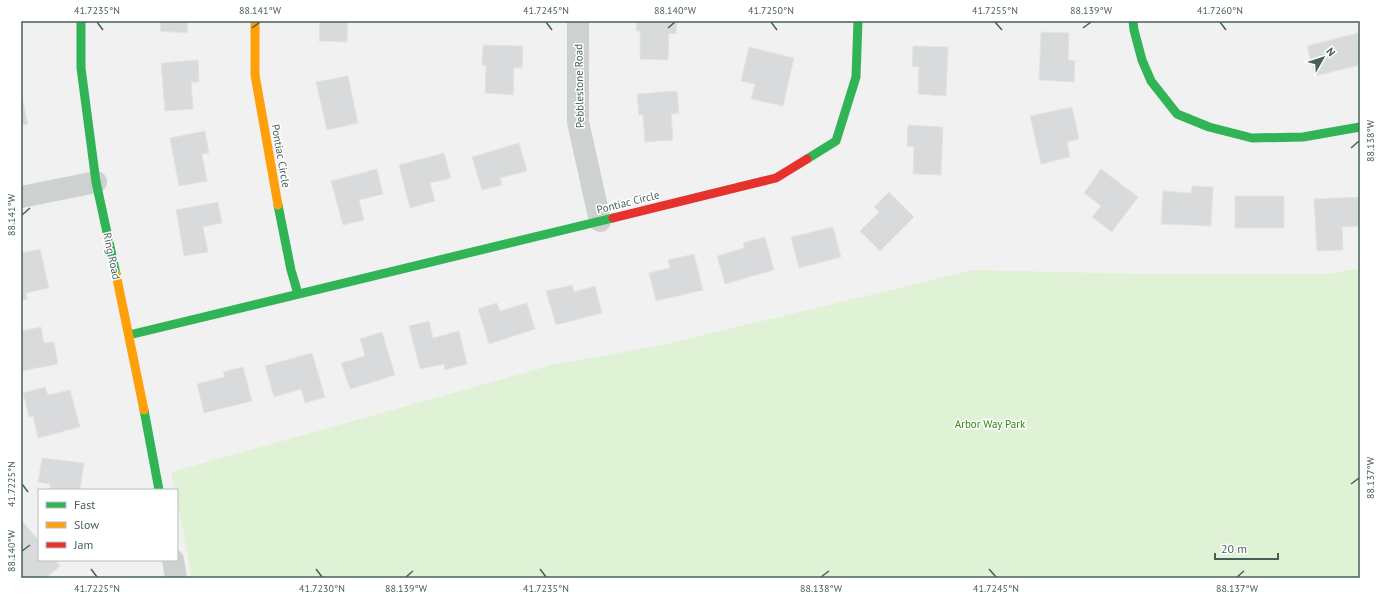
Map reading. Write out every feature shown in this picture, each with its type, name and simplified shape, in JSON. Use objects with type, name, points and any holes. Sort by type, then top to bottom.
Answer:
[{"type":"street","name":"Ring Road","points":[[81,21],[81,68],[96,182],[129,335],[159,489]]},
{"type":"street","name":"Pontiac Circle","points":[[255,21],[255,75],[275,191],[291,270],[298,294]]},
{"type":"street","name":"Pebblestone Road","points":[[578,21],[578,122],[600,221]]},
{"type":"street","name":"Pontiac Circle","points":[[129,335],[776,178],[836,141],[856,77],[858,21]]},
{"type":"street","points":[[1133,21],[1142,60],[1151,81],[1177,114],[1209,127],[1252,138],[1303,137],[1360,127]]},
{"type":"street","points":[[21,197],[96,182]]},
{"type":"street","points":[[172,561],[176,578]]},
{"type":"green space","name":"Arbor Way Park","points":[[1360,268],[1360,578],[192,578],[178,505],[178,489],[175,489],[171,472],[556,364],[658,346],[973,270],[1151,274],[1327,274]]},
{"type":"building","points":[[161,21],[188,21],[187,33],[160,31]]},
{"type":"building","points":[[320,21],[348,21],[347,42],[319,41]]},
{"type":"building","points":[[637,21],[677,21],[676,34],[669,33],[668,60],[640,59],[640,31],[636,31]]},
{"type":"building","points":[[1041,32],[1069,33],[1068,60],[1075,61],[1074,82],[1039,80]]},
{"type":"building","points":[[1358,33],[1360,42],[1360,65],[1315,76],[1307,46]]},
{"type":"building","points":[[483,45],[523,46],[522,68],[514,68],[513,95],[485,93],[486,66],[482,65]]},
{"type":"building","points":[[913,46],[948,47],[946,96],[918,94],[919,67],[912,66]]},
{"type":"building","points":[[749,47],[794,58],[783,106],[751,99],[755,84],[741,81]]},
{"type":"building","points":[[198,60],[199,82],[191,82],[193,109],[165,111],[161,63]]},
{"type":"building","points":[[348,76],[358,123],[327,130],[316,82]]},
{"type":"building","points":[[677,91],[679,113],[671,114],[673,140],[645,142],[643,115],[639,115],[637,94]]},
{"type":"building","points":[[21,94],[28,124],[21,125]]},
{"type":"building","points":[[1072,107],[1079,139],[1067,142],[1070,157],[1041,164],[1030,116]]},
{"type":"building","points":[[908,125],[943,127],[941,175],[913,174],[914,147],[907,146]]},
{"type":"building","points":[[205,131],[209,153],[202,154],[207,181],[179,186],[170,138]]},
{"type":"building","points":[[519,143],[527,171],[500,178],[502,185],[482,190],[472,157]]},
{"type":"building","points":[[444,153],[451,178],[430,183],[435,201],[410,208],[399,165]]},
{"type":"building","points":[[377,169],[383,194],[359,200],[364,220],[343,225],[331,181]]},
{"type":"building","points":[[1101,169],[1138,197],[1112,232],[1092,217],[1101,206],[1084,193]]},
{"type":"building","points":[[1192,186],[1213,187],[1211,226],[1161,224],[1163,191],[1191,193]]},
{"type":"building","points":[[889,192],[914,217],[880,251],[860,231],[879,212],[874,207]]},
{"type":"building","points":[[1235,196],[1284,196],[1284,228],[1235,228]]},
{"type":"building","points":[[1360,197],[1360,226],[1342,227],[1343,250],[1317,251],[1314,199]]},
{"type":"building","points":[[218,202],[222,223],[203,227],[208,252],[184,256],[176,210]]},
{"type":"building","points":[[833,227],[841,257],[799,268],[791,237]]},
{"type":"building","points":[[765,237],[774,270],[725,284],[717,256],[744,248],[743,243]]},
{"type":"building","points":[[40,249],[49,288],[26,293],[27,299],[21,300],[21,253]]},
{"type":"building","points":[[694,254],[703,290],[656,301],[649,273],[670,268],[668,260]]},
{"type":"building","points":[[572,285],[574,292],[595,286],[602,313],[556,325],[546,291]]},
{"type":"building","points":[[497,303],[500,311],[527,303],[535,329],[489,344],[478,309]]},
{"type":"building","points":[[429,321],[433,338],[459,331],[467,364],[445,370],[444,364],[420,369],[409,326]]},
{"type":"building","points":[[41,327],[44,343],[54,342],[58,364],[21,371],[21,331]]},
{"type":"building","points":[[382,332],[395,375],[350,389],[341,363],[365,356],[360,339]]},
{"type":"building","points":[[312,353],[325,397],[305,403],[301,389],[274,397],[265,366]]},
{"type":"building","points":[[243,367],[252,401],[204,413],[197,384],[225,377],[223,372]]},
{"type":"building","points":[[45,387],[48,395],[70,390],[80,427],[38,438],[33,416],[29,417],[23,393]]},
{"type":"building","points":[[42,458],[84,463],[80,489],[50,489],[50,484],[38,482]]},
{"type":"building","points":[[23,522],[38,540],[38,561],[56,561],[60,566],[46,578],[21,578],[21,524]]},
{"type":"traffic: fast","points":[[81,21],[81,68],[96,182],[116,274]]},
{"type":"traffic: fast","points":[[807,159],[836,141],[856,77],[858,21]]},
{"type":"traffic: fast","points":[[1133,21],[1142,60],[1151,81],[1177,114],[1209,127],[1252,138],[1303,137],[1360,127]]},
{"type":"traffic: fast","points":[[278,205],[291,270],[298,294]]},
{"type":"traffic: fast","points":[[129,335],[613,218]]},
{"type":"traffic: fast","points":[[144,410],[159,489]]},
{"type":"traffic: slow","points":[[255,21],[255,75],[278,205]]},
{"type":"traffic: slow","points":[[116,274],[144,410]]},
{"type":"traffic: jam","points":[[613,218],[776,178],[807,159]]}]
